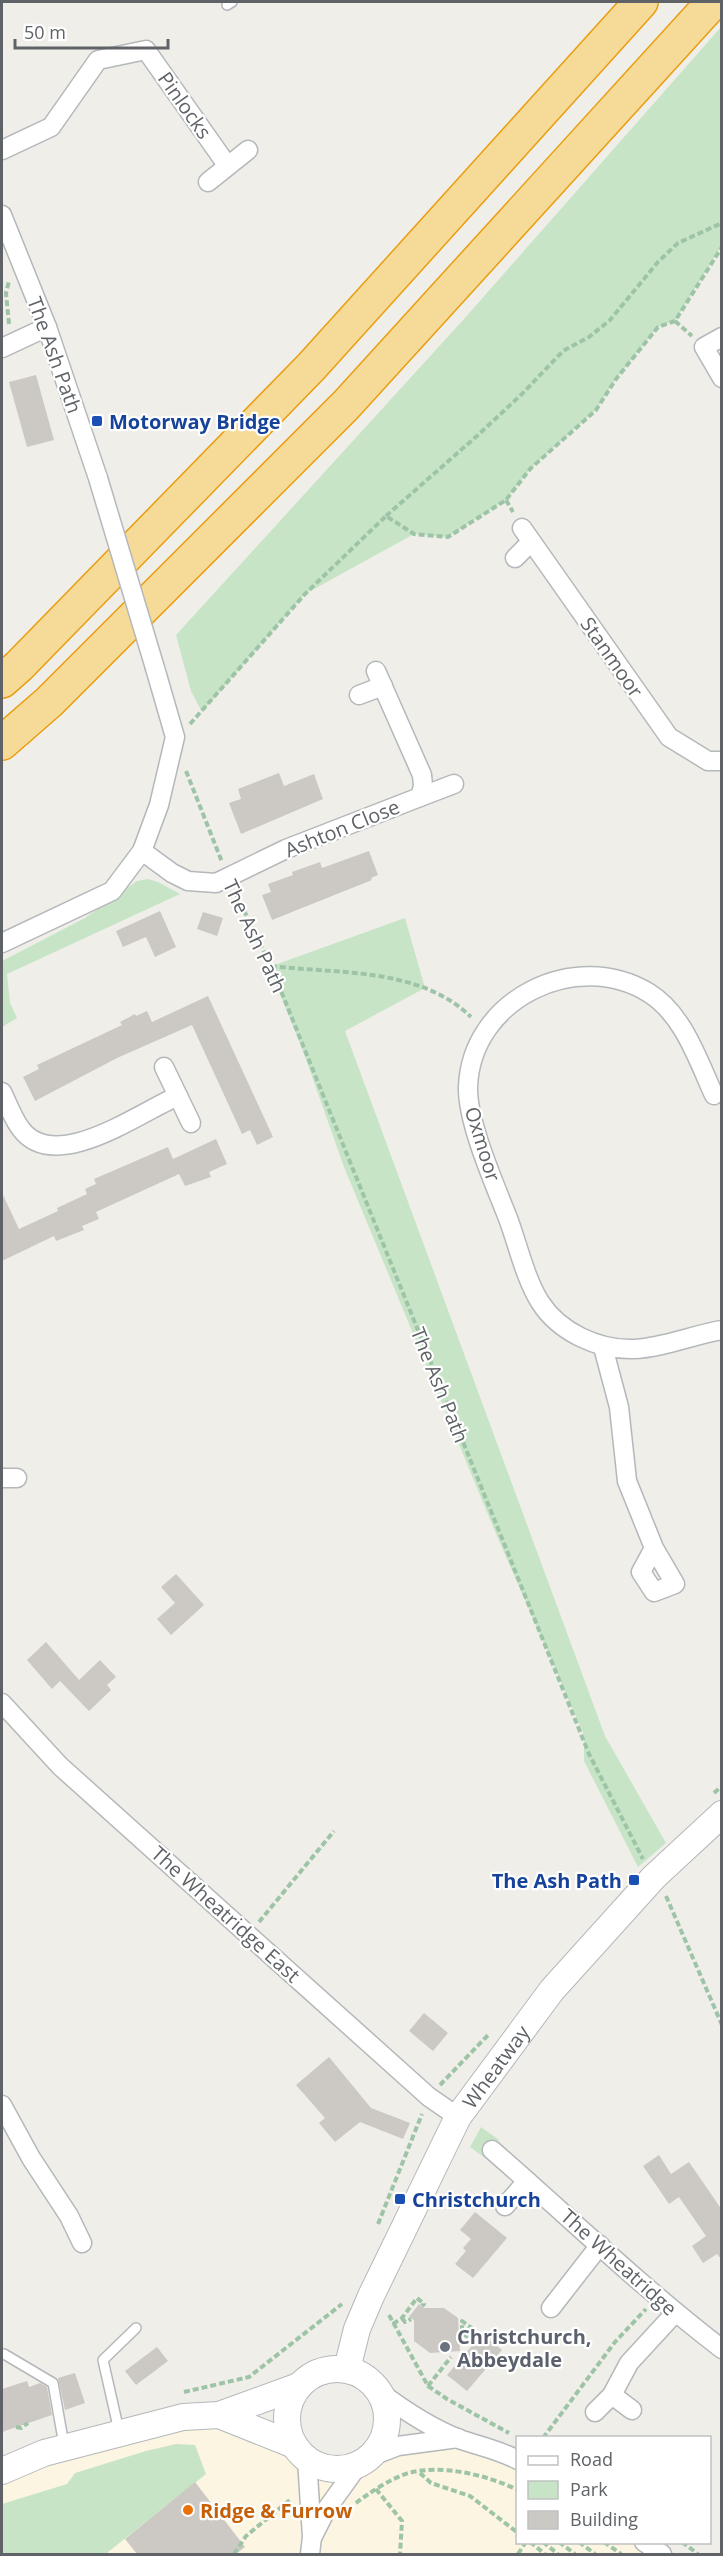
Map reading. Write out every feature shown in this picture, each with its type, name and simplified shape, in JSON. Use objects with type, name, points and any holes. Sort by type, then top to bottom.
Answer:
[{"type":"highway","points":[[2,681],[311,367],[641,2]]},
{"type":"highway","points":[[2,742],[49,702],[346,405],[713,2]]},
{"type":"street","name":"Pinlocks","points":[[2,150],[51,128],[98,60],[146,50],[227,165]]},
{"type":"street","points":[[208,182],[248,150]]},
{"type":"street","name":"The Ash Path","points":[[2,215],[46,327],[98,478],[175,737],[159,805],[142,851],[112,891],[2,944]]},
{"type":"street","points":[[6,345],[46,327]]},
{"type":"street","points":[[722,337],[704,347],[722,378]]},
{"type":"street","name":"Stanmoor","points":[[515,558],[527,535],[669,737],[708,761],[722,761]]},
{"type":"street","name":"Ashton Close","points":[[142,851],[172,873],[188,881],[206,884],[228,879],[286,849],[420,797],[423,786],[422,775],[380,679],[359,695]]},
{"type":"street","points":[[420,797],[454,784]]},
{"type":"street","name":"Oxmoor","points":[[714,1095],[682,1028],[651,994],[626,981],[601,975],[576,975],[547,983],[518,998],[495,1019],[483,1035],[474,1058],[468,1086],[470,1104],[483,1152],[523,1261],[539,1301],[554,1320],[579,1336],[603,1347],[633,1349],[722,1330]]},
{"type":"street","points":[[164,1067],[190,1123]]},
{"type":"street","points":[[2,1092],[20,1129],[34,1141],[62,1146],[87,1140],[178,1096]]},
{"type":"street","points":[[603,1347],[619,1407],[627,1480],[654,1548]]},
{"type":"street","name":"The Wheatridge East","points":[[2,1703],[60,1766],[429,2097],[458,2117]]},
{"type":"street","name":"Wheatway","points":[[347,2369],[357,2329],[371,2296],[458,2117],[552,1990],[658,1890],[722,1814]]},
{"type":"street","points":[[2,2105],[31,2158],[69,2216],[82,2243]]},
{"type":"street","name":"The Wheatridge","points":[[492,2150],[657,2298],[722,2349]]},
{"type":"street","points":[[505,2206],[527,2181]]},
{"type":"street","points":[[551,2308],[600,2245]]},
{"type":"street","points":[[595,2412],[612,2395],[629,2363],[675,2313]]},
{"type":"street","points":[[311,2546],[300,2452],[288,2432],[287,2416],[291,2400],[299,2386],[312,2375],[329,2369],[347,2369],[371,2382],[405,2412],[458,2438],[516,2459]]},
{"type":"street","points":[[2,2471],[44,2452],[62,2436],[120,2433],[183,2417],[219,2415],[299,2386]]},
{"type":"street","points":[[311,2546],[326,2510],[382,2441],[388,2423],[387,2408],[381,2393]]},
{"type":"street","points":[[612,2395],[632,2410]]},
{"type":"street","points":[[219,2415],[300,2452],[318,2465],[333,2469],[345,2469],[398,2446],[458,2438]]},
{"type":"street","points":[[647,2544],[662,2554]]},
{"type":"lane","points":[[120,2433],[103,2360],[136,2328]]},
{"type":"lane","points":[[4,2354],[53,2383],[62,2436]]},
{"type":"path","points":[[175,737],[202,712],[305,594],[386,516],[501,414],[563,351],[589,337],[610,320],[658,262],[678,243],[722,223]]},
{"type":"path","points":[[386,516],[414,534],[448,537],[506,500],[530,469],[596,410],[616,379],[658,327],[675,321],[722,247]]},
{"type":"path","points":[[6,345],[6,293],[17,252]]},
{"type":"path","name":"The Ash Path","points":[[175,737],[228,879],[271,966],[589,1754],[658,1890],[722,2025]]},
{"type":"path","points":[[271,966],[371,974],[425,988],[471,1017]]},
{"type":"path","points":[[249,1934],[334,1832]]},
{"type":"path","points":[[375,2233],[429,2097]]},
{"type":"path","points":[[182,2393],[249,2377],[342,2304],[346,2295]]},
{"type":"path","points":[[393,2324],[402,2318],[417,2298],[424,2304],[422,2306]]},
{"type":"path","points":[[544,2436],[615,2342],[657,2298]]},
{"type":"path","points":[[389,2306],[388,2316],[428,2386],[516,2437]]},
{"type":"path","points":[[402,2318],[405,2322],[411,2319]]},
{"type":"path","points":[[462,2321],[475,2327],[467,2338],[462,2333],[462,2321]]},
{"type":"path","points":[[428,2386],[451,2357]]},
{"type":"path","points":[[23,2426],[27,2435],[62,2436]]},
{"type":"path","points":[[354,2505],[375,2490],[408,2473],[453,2470],[501,2481],[516,2489]]},
{"type":"path","points":[[419,2472],[431,2483],[470,2496],[516,2531]]},
{"type":"path","points":[[375,2490],[402,2521],[400,2554]]},
{"type":"path","points":[[234,2554],[246,2536],[297,2494]]},
{"type":"path","points":[[531,2544],[545,2554]]},
{"type":"path","points":[[546,2544],[558,2554]]},
{"type":"path","points":[[562,2544],[575,2554]]},
{"type":"path","points":[[582,2544],[595,2554]]},
{"type":"path","points":[[607,2544],[621,2554]]},
{"type":"path","points":[[685,2544],[699,2554]]},
{"type":"shaded area","points":[[219,2415],[318,2465],[333,2468],[345,2469],[458,2438],[516,2460],[516,2544],[646,2544],[662,2554],[2,2554],[2,2471]]},
{"type":"green space","points":[[721,27],[721,247],[675,321],[658,327],[616,379],[596,410],[530,469],[506,500],[448,537],[414,534],[305,594],[202,712],[191,691],[176,635],[464,319]]},
{"type":"green space","points":[[148,879],[180,894],[7,974],[10,1003],[17,1018],[2,1027],[2,961],[85,918],[137,881]]},
{"type":"green space","points":[[405,918],[425,988],[345,1031],[605,1736],[666,1843],[638,1867],[584,1761],[584,1735],[497,1536],[344,1167],[303,1051],[269,967]]},
{"type":"green space","points":[[481,2127],[499,2140],[485,2158],[470,2147]]},
{"type":"green space","points":[[176,2444],[195,2445],[206,2474],[108,2552],[109,2554],[2,2554],[2,2504],[67,2484],[75,2473]]},
{"type":"building","points":[[36,375],[54,440],[27,447],[9,382]]},
{"type":"building","points":[[279,773],[284,786],[314,774],[323,799],[241,834],[229,803],[241,799],[238,789]]},
{"type":"building","points":[[369,851],[378,875],[371,878],[372,880],[272,920],[262,895],[271,892],[268,884],[320,862],[322,868]]},
{"type":"building","points":[[160,911],[176,947],[155,957],[146,937],[123,947],[116,931]]},
{"type":"building","points":[[203,912],[223,918],[217,936],[197,929]]},
{"type":"building","points":[[208,996],[273,1137],[257,1145],[250,1130],[242,1134],[192,1025],[117,1058],[35,1101],[23,1077],[39,1069],[37,1065],[122,1025],[120,1022],[135,1014],[136,1016],[147,1011],[152,1022]]},
{"type":"building","points":[[216,1139],[227,1164],[209,1172],[211,1177],[185,1186],[179,1174],[96,1212],[99,1219],[82,1226],[84,1230],[56,1241],[54,1236],[2,1261],[2,1193],[19,1229],[58,1211],[57,1208],[87,1194],[85,1189],[96,1184],[94,1179],[168,1147],[173,1159]]},
{"type":"building","points":[[176,1574],[204,1605],[171,1635],[157,1619],[175,1603],[161,1587]]},
{"type":"building","points":[[46,1642],[79,1680],[100,1660],[116,1677],[107,1685],[111,1690],[89,1711],[60,1681],[52,1689],[27,1660]]},
{"type":"building","points":[[424,2013],[448,2033],[433,2051],[409,2031]]},
{"type":"building","points":[[329,2057],[371,2108],[410,2123],[403,2139],[360,2122],[335,2142],[319,2123],[325,2118],[296,2085]]},
{"type":"building","points":[[659,2155],[671,2174],[689,2162],[722,2210],[722,2260],[717,2254],[703,2263],[692,2246],[706,2236],[679,2197],[669,2204],[643,2166]]},
{"type":"building","points":[[475,2212],[507,2238],[473,2278],[455,2264],[466,2251],[463,2248],[471,2239],[460,2230]]},
{"type":"building","points":[[419,2304],[424,2308],[444,2308],[458,2318],[460,2351],[430,2353],[414,2341],[414,2320],[409,2317]]},
{"type":"building","points":[[482,2334],[502,2350],[467,2391],[447,2375]]},
{"type":"building","points":[[157,2347],[168,2361],[136,2385],[125,2371]]},
{"type":"building","points":[[75,2373],[85,2403],[65,2410],[58,2378]]},
{"type":"building","points":[[27,2381],[29,2387],[40,2383],[47,2387],[52,2415],[2,2432],[2,2389]]},
{"type":"building","name":"Ridge & Furrow","points":[[195,2482],[245,2547],[236,2554],[137,2554],[125,2539]]},
{"type":"place","name":"Motorway Bridge","points":[[97,421]]},
{"type":"place","name":"The Ash Path","points":[[634,1880]]},
{"type":"place","name":"Christchurch","points":[[400,2199]]},
{"type":"place","name":"Christchurch, Abbeydale","points":[[445,2347]]},
{"type":"place","name":"Ridge & Furrow","points":[[188,2510]]}]
